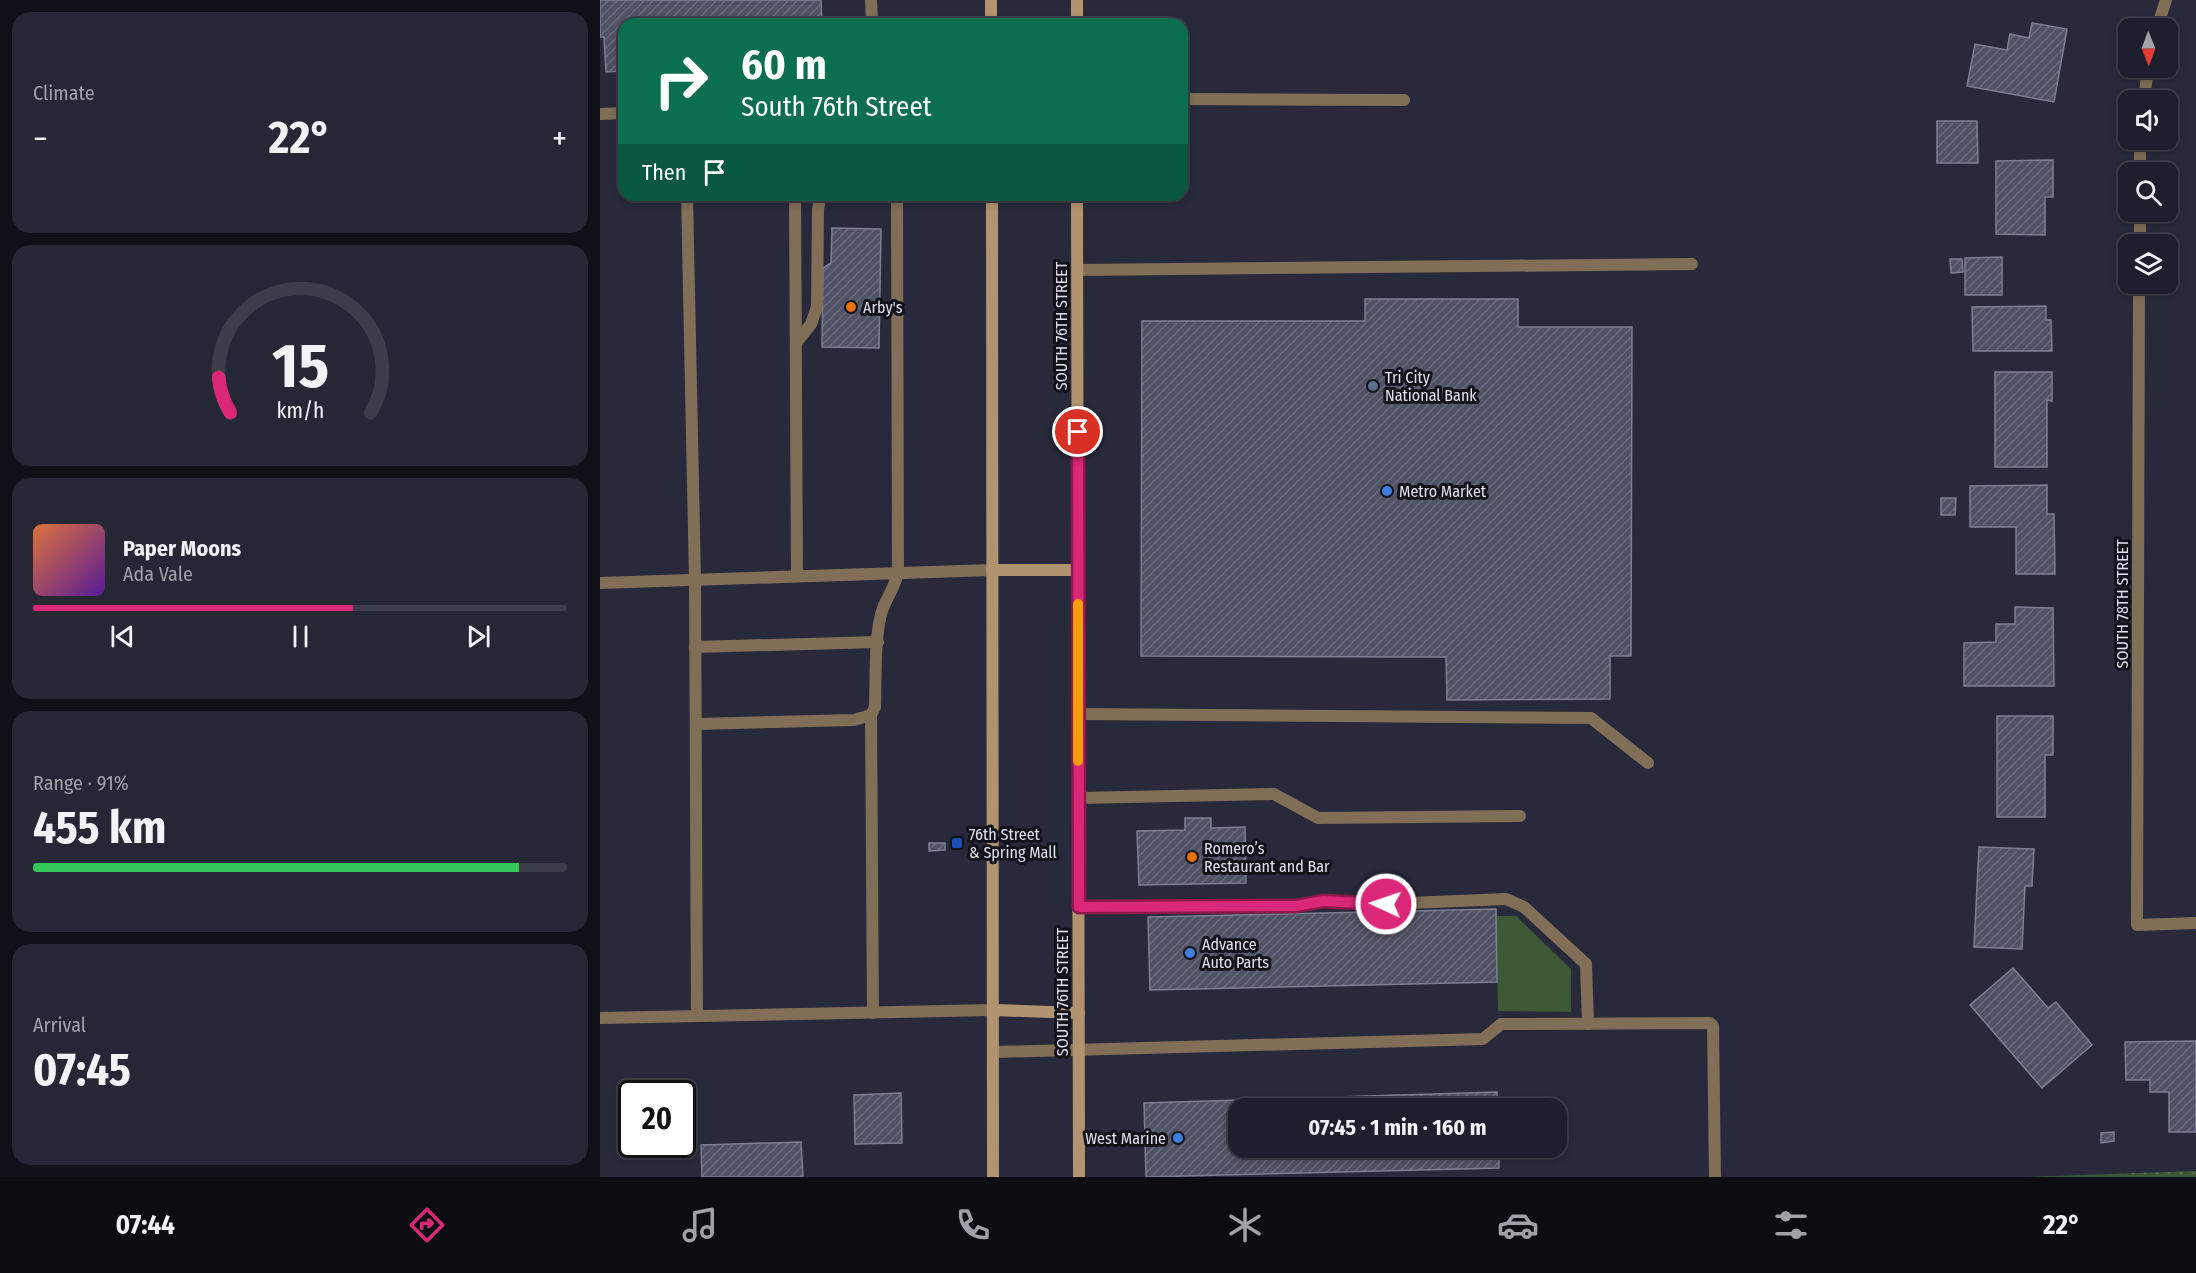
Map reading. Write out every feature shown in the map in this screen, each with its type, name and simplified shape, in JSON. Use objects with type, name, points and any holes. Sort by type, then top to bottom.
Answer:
[{"type":"main road","points":[[991,0],[991,18]]},
{"type":"main road","points":[[1077,0],[1077,18]]},
{"type":"main road","points":[[992,201],[993,1177]]},
{"type":"main road","name":"SOUTH 76TH STREET","points":[[1077,201],[1079,1177]]},
{"type":"main road","points":[[992,570],[1078,570]]},
{"type":"main road","points":[[993,1011],[1079,1013]]},
{"type":"street","points":[[871,0],[872,18]]},
{"type":"street","points":[[2160,18],[2166,0]]},
{"type":"street","points":[[1188,99],[1404,100]]},
{"type":"street","points":[[600,114],[618,113]]},
{"type":"street","points":[[687,201],[695,580],[697,1016]]},
{"type":"street","points":[[795,201],[797,576]]},
{"type":"street","points":[[796,343],[811,324],[817,307],[820,201]]},
{"type":"street","points":[[873,1013],[871,716],[875,707],[878,642],[883,609],[895,585],[898,573],[897,201]]},
{"type":"street","points":[[1078,270],[1692,264]]},
{"type":"street","name":"SOUTH 78TH STREET","points":[[2139,294],[2137,925],[2196,923]]},
{"type":"street","points":[[600,583],[992,570]]},
{"type":"street","points":[[695,647],[878,642]]},
{"type":"street","points":[[1078,714],[1590,718],[1648,763]]},
{"type":"street","points":[[696,724],[854,720],[871,716]]},
{"type":"street","points":[[1078,798],[1274,794],[1318,819],[1520,816]]},
{"type":"street","points":[[1079,907],[1296,906],[1323,901],[1386,904],[1506,899],[1524,907],[1586,964],[1588,1024]]},
{"type":"street","points":[[600,1018],[993,1011]]},
{"type":"street","points":[[993,1052],[1483,1039],[1501,1024],[1712,1024],[1716,1177]]},
{"type":"green space","points":[[1496,916],[1516,916],[1571,969],[1571,1012],[1498,1011]]},
{"type":"green space","points":[[2196,1171],[2196,1177],[2025,1177]]},
{"type":"building","points":[[600,0],[821,0],[822,18],[618,18],[618,71],[606,72],[604,37],[600,37]]},
{"type":"building","points":[[2032,23],[2067,29],[2054,102],[1967,86],[1975,44],[2007,50],[2010,34],[2029,38]]},
{"type":"building","points":[[1937,121],[1977,121],[1978,163],[1937,163]]},
{"type":"building","points":[[2053,160],[2053,197],[2045,197],[2045,235],[1996,234],[1996,161]]},
{"type":"building","name":"Arby's","points":[[832,228],[881,229],[879,348],[822,347],[823,268],[831,263]]},
{"type":"building","points":[[2002,257],[2002,295],[1965,295],[1965,258]]},
{"type":"building","points":[[1950,259],[1962,259],[1963,272],[1951,273]]},
{"type":"building","name":"Metro Market","points":[[1365,299],[1518,299],[1518,327],[1632,327],[1631,656],[1610,656],[1610,699],[1447,700],[1446,657],[1141,656],[1142,321],[1365,321]]},
{"type":"building","points":[[2046,306],[2046,320],[2051,320],[2052,351],[1973,351],[1972,307]]},
{"type":"building","points":[[1995,372],[2052,372],[2052,401],[2047,400],[2047,467],[1995,467]]},
{"type":"building","points":[[2047,485],[2047,514],[2054,514],[2055,574],[2016,574],[2016,527],[1970,527],[1970,486]]},
{"type":"building","points":[[1941,498],[1956,498],[1955,515],[1941,515]]},
{"type":"building","points":[[2015,607],[2053,608],[2054,686],[1964,686],[1964,643],[1996,642],[1996,624],[2015,624]]},
{"type":"building","points":[[1997,716],[2053,716],[2053,755],[2045,755],[2045,817],[1997,817]]},
{"type":"building","name":"Romero’s Restaurant and Bar","points":[[1185,818],[1211,818],[1211,828],[1245,827],[1246,883],[1139,885],[1137,831],[1185,830]]},
{"type":"building","points":[[929,843],[945,843],[945,850],[929,851]]},
{"type":"building","points":[[1979,847],[2034,849],[2032,886],[2025,886],[2022,949],[1974,947]]},
{"type":"building","points":[[1496,909],[1497,982],[1150,990],[1148,917]]},
{"type":"building","points":[[2013,968],[2048,1008],[2056,1002],[2092,1045],[2042,1088],[1970,1005]]},
{"type":"building","points":[[2196,1041],[2196,1132],[2169,1132],[2169,1092],[2150,1092],[2150,1080],[2126,1080],[2125,1042]]},
{"type":"building","points":[[1497,1092],[1497,1098],[1304,1098]]},
{"type":"building","points":[[901,1093],[902,1143],[855,1144],[854,1095]]},
{"type":"building","points":[[1228,1100],[1228,1158],[1499,1158],[1499,1168],[1146,1177],[1144,1103]]},
{"type":"building","points":[[2114,1132],[2114,1141],[2101,1143],[2101,1133]]},
{"type":"building","points":[[801,1142],[803,1177],[702,1177],[701,1145]]},
{"type":"slow traffic","points":[[1078,604],[1078,761]]},
{"type":"place","name":"Arby's","points":[[851,307]]},
{"type":"place","name":"Tri City National Bank","points":[[1373,386]]},
{"type":"place","name":"Metro Market","points":[[1387,491]]},
{"type":"place","name":"76th Street & Spring Mall","points":[[957,843]]},
{"type":"place","name":"Romero’s Restaurant and Bar","points":[[1192,857]]},
{"type":"place","name":"Advance Auto Parts","points":[[1190,953]]},
{"type":"place","name":"West Marine","points":[[1178,1138]]},
{"type":"route","points":[[1078,432],[1079,907],[1296,906],[1323,901],[1386,904]]}]
